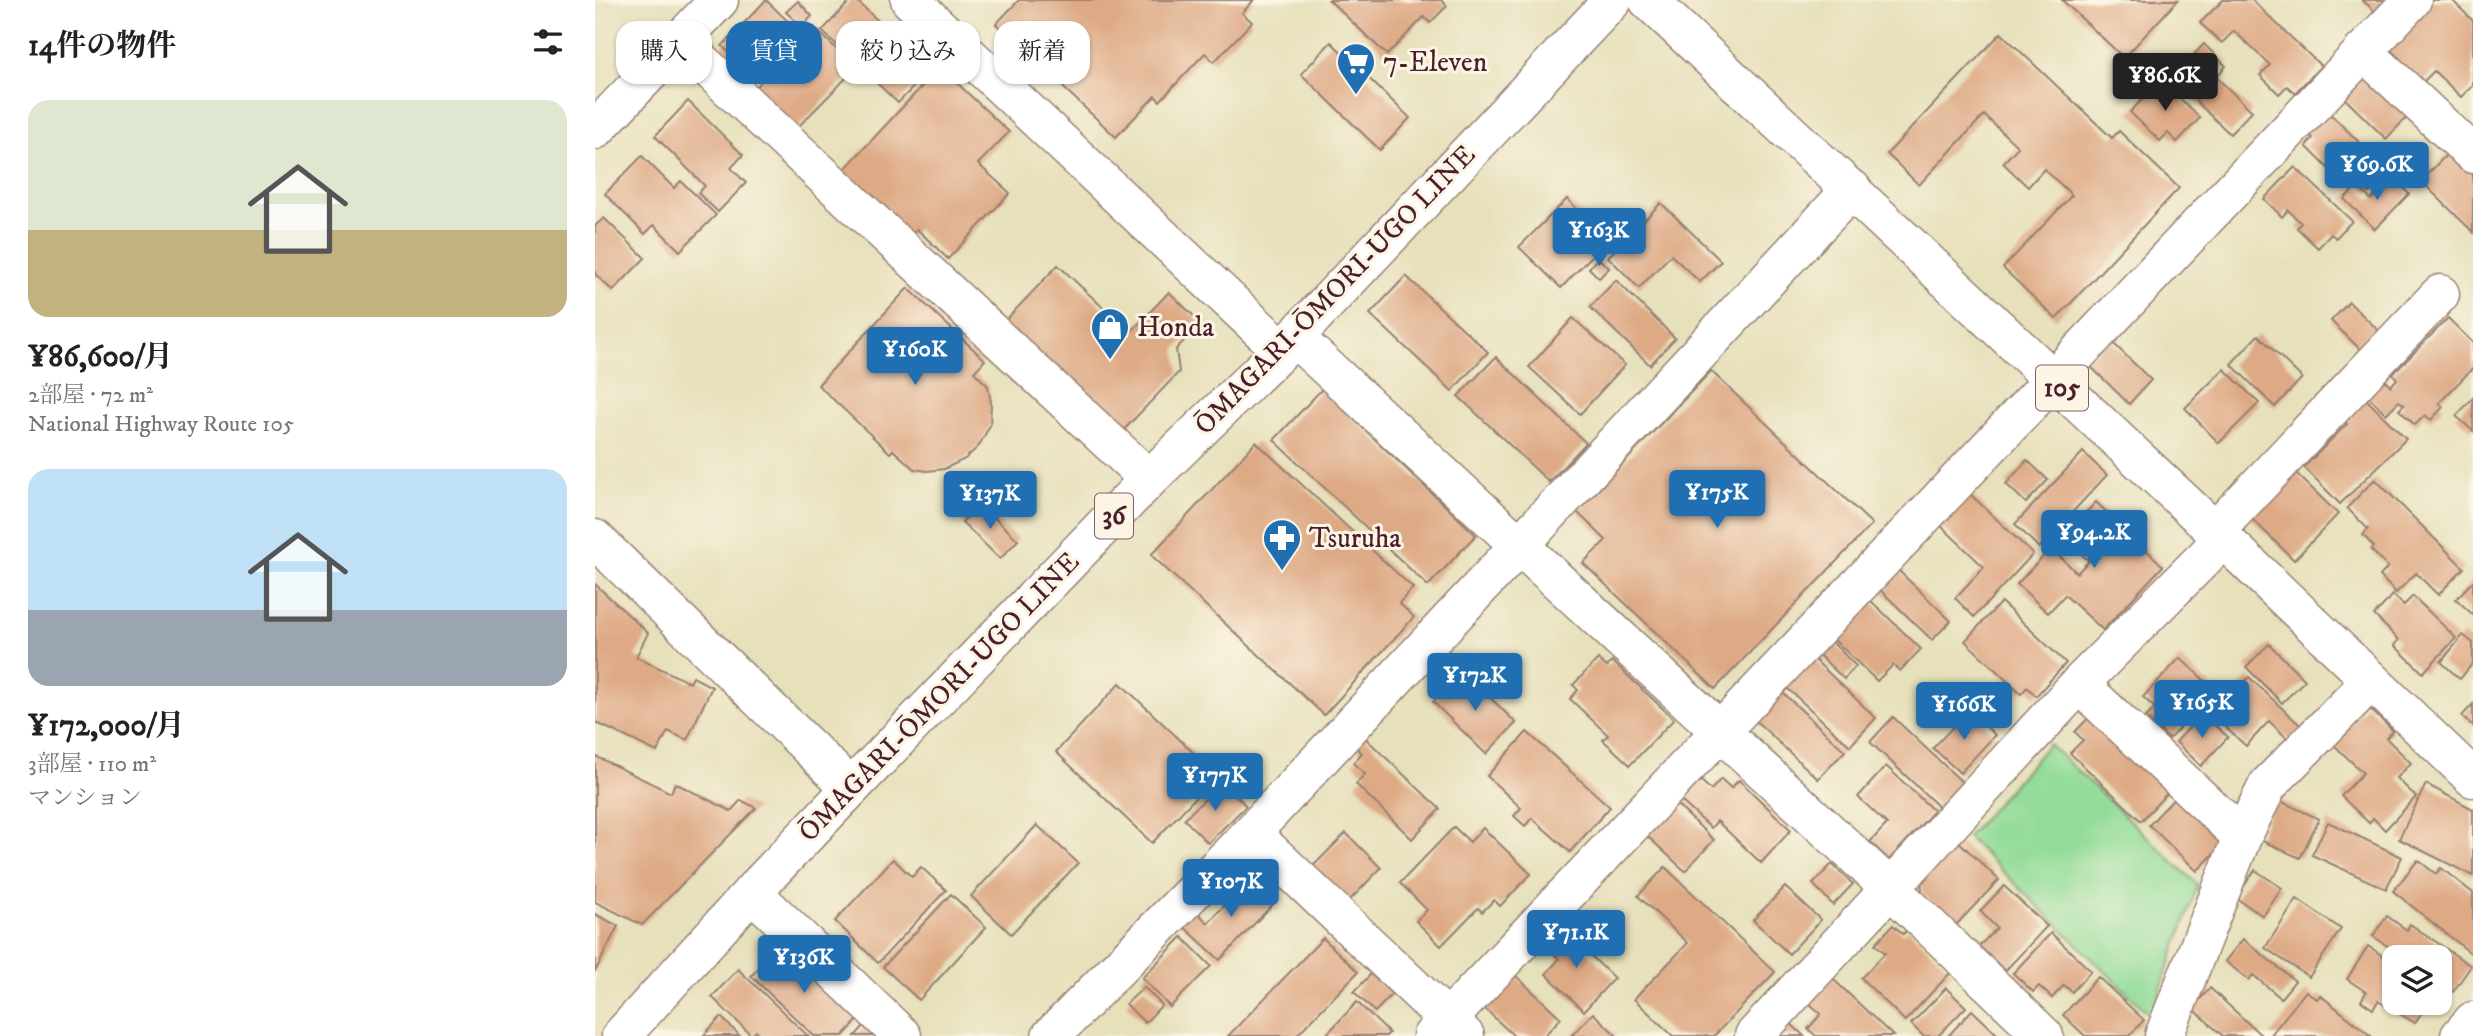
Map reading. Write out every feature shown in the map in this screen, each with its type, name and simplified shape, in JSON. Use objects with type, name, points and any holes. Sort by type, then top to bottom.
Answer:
[{"type":"main road","points":[[700,21],[719,0]]},
{"type":"main road","points":[[910,0],[1288,344],[1517,545],[1722,732],[2044,1036]]},
{"type":"main road","name":"ŌMAGARI-ŌMORI-UGO LINE","points":[[621,1036],[751,892],[1149,479],[1288,344],[1613,0]]},
{"type":"main road","name":"105","points":[[1648,0],[2219,535],[2473,778]]},
{"type":"main road","points":[[1251,833],[1448,1031],[1722,732],[2412,0]]},
{"type":"main road","points":[[2363,51],[2473,154]]},
{"type":"main road","points":[[712,72],[1149,479]]},
{"type":"main road","points":[[595,130],[639,84]]},
{"type":"main road","points":[[1051,1036],[1251,833],[1852,189]]},
{"type":"main road","points":[[1754,1036],[2440,295]]},
{"type":"main road","points":[[595,539],[851,788]]},
{"type":"main road","points":[[2164,1036],[2242,837],[2268,785],[2371,681]]},
{"type":"main road","points":[[2079,684],[2242,837]]},
{"type":"main road","points":[[751,892],[902,1036]]},
{"type":"main road","points":[[2460,1036],[2473,1021]]},
{"type":"green space","points":[[2049,744],[2198,885],[2151,1016],[1967,837]]},
{"type":"building","points":[[766,0],[788,21],[746,21]]},
{"type":"building","points":[[851,0],[856,0],[878,21],[836,21],[836,44],[822,31]]},
{"type":"building","points":[[1019,0],[1254,0],[1242,13],[1252,22],[1214,62],[1205,53],[1160,101],[1155,96],[1116,137],[1060,84],[1090,84],[1090,21],[999,21]]},
{"type":"building","points":[[1329,0],[1441,0],[1447,6],[1430,23],[1424,17],[1387,55]]},
{"type":"building","points":[[2062,0],[2178,0],[2124,58]]},
{"type":"building","points":[[2223,0],[2252,0],[2321,66],[2295,93],[2287,86],[2279,94],[2260,75],[2270,65],[2234,31],[2222,43],[2200,23]]},
{"type":"building","points":[[2362,0],[2388,0],[2377,13]]},
{"type":"building","points":[[2432,0],[2452,0],[2473,21],[2473,85],[2461,97],[2434,71],[2417,88],[2381,53]]},
{"type":"building","points":[[798,1],[812,16],[807,21],[796,21],[786,12]]},
{"type":"building","points":[[2001,33],[2112,138],[2119,131],[2179,188],[2056,319],[2003,268],[2072,195],[2044,169],[2028,187],[2003,163],[2018,147],[1984,115],[1919,185],[1887,154]]},
{"type":"building","points":[[822,35],[836,48],[836,84],[840,84],[796,129],[755,88],[759,84],[822,84]]},
{"type":"building","name":"7-Eleven","points":[[1331,42],[1410,118],[1380,150],[1301,74]]},
{"type":"building","points":[[2204,44],[2226,66],[2216,77],[2252,111],[2230,134],[2172,78]]},
{"type":"building","points":[[2363,68],[2410,114],[2386,139],[2339,93]]},
{"type":"building","points":[[2161,80],[2200,118],[2177,142],[2168,133],[2160,141],[2130,112]]},
{"type":"building","points":[[878,84],[916,84],[898,103]]},
{"type":"building","points":[[924,84],[958,84],[1009,132],[978,164],[1010,193],[948,259],[917,229],[909,237],[841,173]]},
{"type":"building","points":[[688,101],[743,155],[731,168],[746,183],[718,212],[698,193],[705,186],[655,136]]},
{"type":"building","points":[[2326,110],[2390,172],[2369,193],[2356,180],[2348,188],[2306,146],[2313,138],[2306,131]]},
{"type":"building","points":[[2449,152],[2473,175],[2473,232],[2421,181]]},
{"type":"building","points":[[642,156],[674,188],[681,181],[716,215],[680,251],[654,225],[645,234],[605,194]]},
{"type":"building","points":[[2295,167],[2352,221],[2336,238],[2331,234],[2318,248],[2297,228],[2301,223],[2288,210],[2282,217],[2264,199]]},
{"type":"building","points":[[2392,177],[2409,194],[2375,229],[2344,199],[2357,186],[2371,200]]},
{"type":"building","points":[[1567,199],[1608,239],[1561,288],[1519,247]]},
{"type":"building","points":[[1661,203],[1721,261],[1700,282],[1671,255],[1639,288],[1608,257]]},
{"type":"building","points":[[604,218],[645,258],[613,291],[595,274],[595,226]]},
{"type":"building","points":[[1598,258],[1609,268],[1599,278],[1589,268]]},
{"type":"building","name":"Honda","points":[[1058,265],[1130,333],[1169,292],[1201,323],[1176,349],[1179,372],[1119,435],[1003,323]]},
{"type":"building","points":[[1406,276],[1488,352],[1452,391],[1370,314]]},
{"type":"building","points":[[1616,280],[1675,338],[1650,365],[1590,307]]},
{"type":"building","points":[[908,288],[985,360],[974,372],[988,386],[991,403],[990,425],[979,446],[965,459],[944,469],[914,469],[893,450],[890,453],[818,385]]},
{"type":"building","points":[[2349,302],[2379,331],[2361,350],[2331,321]]},
{"type":"building","points":[[1573,318],[1625,365],[1580,414],[1529,367]]},
{"type":"building","points":[[2448,318],[2473,343],[2473,368],[2439,403],[2443,407],[2431,420],[2425,415],[2415,425],[2399,410],[2404,405],[2399,401],[2386,414],[2364,392],[2380,375],[2391,386],[2397,379],[2393,374]]},
{"type":"building","points":[[2258,335],[2302,378],[2275,407],[2231,364]]},
{"type":"building","points":[[2109,339],[2151,380],[2129,404],[2086,362]]},
{"type":"building","points":[[1496,357],[1586,443],[1549,482],[1458,396]]},
{"type":"building","points":[[2224,369],[2259,403],[2219,443],[2185,408]]},
{"type":"building","points":[[1711,371],[1872,524],[1715,689],[1583,563],[1606,540],[1577,512]]},
{"type":"building","points":[[1322,389],[1476,535],[1428,586],[1274,440]]},
{"type":"building","points":[[2364,397],[2406,439],[2340,504],[2304,467],[2347,424],[2342,419]]},
{"type":"building","points":[[2473,398],[2473,431],[2456,416]]},
{"type":"building","name":"Tsuruha","points":[[1256,442],[1413,588],[1399,603],[1414,617],[1324,715],[1151,555]]},
{"type":"building","points":[[2083,452],[2107,475],[2039,548],[2015,524]]},
{"type":"building","points":[[2027,460],[2048,480],[2026,503],[2006,484]]},
{"type":"building","points":[[2290,467],[2338,514],[2294,560],[2246,513]]},
{"type":"building","points":[[2375,479],[2464,568],[2438,595],[2416,573],[2396,593],[2380,576],[2388,567],[2371,550],[2374,547],[2363,535],[2368,529],[2347,508]]},
{"type":"building","points":[[1967,491],[2033,554],[1974,617],[1955,598],[1984,567],[1937,522]]},
{"type":"building","points":[[2096,502],[2163,566],[2103,630],[2065,595],[2048,613],[2017,584],[2051,548],[2077,573],[2089,561],[2063,537]]},
{"type":"building","points":[[980,504],[1018,540],[1000,559],[962,522]]},
{"type":"building","points":[[1895,567],[1951,621],[1932,640],[1876,586]]},
{"type":"building","points":[[2473,581],[2473,615],[2456,599]]},
{"type":"building","points":[[595,584],[648,633],[636,657],[690,683],[693,677],[712,687],[687,740],[668,731],[657,752],[595,722]]},
{"type":"building","points":[[2393,595],[2404,605],[2413,596],[2456,638],[2423,673],[2394,645],[2399,640],[2374,615]]},
{"type":"building","points":[[1868,598],[1921,649],[1900,671],[1893,665],[1877,681],[1831,637]]},
{"type":"building","points":[[2001,602],[2066,663],[2036,696],[2027,687],[2021,694],[1965,641]]},
{"type":"building","points":[[2463,635],[2473,643],[2473,663],[2460,679],[2441,662]]},
{"type":"building","points":[[1831,641],[1856,666],[1844,679],[1819,655]]},
{"type":"building","points":[[2269,644],[2305,680],[2282,703],[2246,667]]},
{"type":"building","points":[[1813,658],[1876,718],[1850,746],[1786,687]]},
{"type":"building","points":[[2180,658],[2215,690],[2169,739],[2146,717],[2155,708],[2143,697]]},
{"type":"building","points":[[1598,659],[1607,667],[1612,661],[1674,719],[1630,765],[1603,740],[1608,735],[1570,699],[1578,690],[1573,685]]},
{"type":"building","points":[[1463,671],[1516,723],[1486,754],[1433,702]]},
{"type":"building","points":[[2249,677],[2302,727],[2289,740],[2269,721],[2246,746],[2213,716]]},
{"type":"building","points":[[1120,683],[1217,775],[1152,843],[1056,752]]},
{"type":"building","points":[[1781,691],[1845,751],[1818,779],[1755,720]]},
{"type":"building","points":[[2473,704],[2473,726],[2462,716]]},
{"type":"building","points":[[2367,706],[2393,731],[2386,738],[2411,763],[2397,778],[2416,797],[2385,830],[2373,818],[2369,823],[2341,796],[2363,773],[2332,743]]},
{"type":"building","points":[[1969,710],[1995,735],[1960,773],[1933,748]]},
{"type":"building","points":[[2094,712],[2172,788],[2141,821],[2070,753],[2083,740],[2075,732]]},
{"type":"building","points":[[2202,714],[2228,737],[2201,766],[2176,742]]},
{"type":"building","points":[[1893,717],[1962,782],[1939,807],[1870,742]]},
{"type":"building","points":[[1527,732],[1610,807],[1570,852],[1532,818],[1525,826],[1514,816],[1521,808],[1487,776]]},
{"type":"building","points":[[1362,735],[1440,809],[1412,839],[1356,784],[1365,774],[1353,763],[1362,753],[1353,744]]},
{"type":"building","points":[[595,756],[671,793],[675,783],[731,811],[741,800],[756,808],[642,925],[595,902]]},
{"type":"building","points":[[1886,766],[1934,811],[1889,860],[1870,842],[1887,824],[1858,797]]},
{"type":"building","points":[[1699,779],[1711,790],[1721,779],[1731,788],[1739,780],[1791,830],[1761,863],[1717,821],[1711,828],[1680,800]]},
{"type":"building","points":[[1223,782],[1246,806],[1208,843],[1184,819]]},
{"type":"building","points":[[2426,784],[2473,809],[2473,876],[2399,839]]},
{"type":"building","points":[[2182,790],[2230,837],[2197,871],[2149,825]]},
{"type":"building","points":[[2276,799],[2319,819],[2300,858],[2258,839]]},
{"type":"building","points":[[1674,802],[1714,840],[1685,871],[1645,834]]},
{"type":"building","points":[[2328,822],[2402,857],[2386,889],[2312,855]]},
{"type":"building","points":[[1037,825],[1078,863],[1011,934],[971,896]]},
{"type":"building","points":[[1454,827],[1470,842],[1483,828],[1531,874],[1500,906],[1494,900],[1482,912],[1478,908],[1441,946],[1416,921],[1427,910],[1400,883]]},
{"type":"building","points":[[1346,833],[1381,868],[1347,903],[1312,867]]},
{"type":"building","points":[[1956,839],[1999,880],[1956,925],[1922,893],[1921,875]]},
{"type":"building","points":[[893,859],[912,877],[921,867],[946,890],[878,963],[835,921]]},
{"type":"building","points":[[2418,860],[2436,874],[2441,868],[2473,893],[2473,955],[2393,891]]},
{"type":"building","points":[[1832,864],[1853,884],[1833,905],[1813,884]]},
{"type":"building","points":[[1665,867],[1775,972],[1714,1036],[1673,1036],[1634,999],[1688,943],[1638,896]]},
{"type":"building","points":[[2255,870],[2282,888],[2263,916],[2236,898]]},
{"type":"building","points":[[1252,876],[1277,900],[1220,960],[1180,923],[1194,909],[1208,923]]},
{"type":"building","points":[[2004,886],[2047,926],[2005,971],[1979,946],[1997,928],[1980,911]]},
{"type":"building","points":[[1785,887],[1821,920],[1789,954],[1753,920]]},
{"type":"building","points":[[951,894],[986,927],[919,1000],[883,967]]},
{"type":"building","points":[[2297,899],[2341,929],[2309,977],[2265,948]]},
{"type":"building","points":[[595,914],[618,926],[595,972]]},
{"type":"building","points":[[2387,916],[2407,930],[2410,924],[2440,945],[2386,945],[2373,936]]},
{"type":"building","points":[[1893,925],[1903,934],[1908,929],[1952,971],[1905,1021],[1861,978],[1885,953],[1875,944]]},
{"type":"building","points":[[1560,926],[1614,978],[1584,1011],[1546,974],[1559,959],[1544,943]]},
{"type":"building","points":[[2051,933],[2091,971],[2072,992],[2064,985],[2052,998],[2039,986],[2033,992],[2013,973]]},
{"type":"building","points":[[1182,937],[1211,966],[1170,1007],[1142,978]]},
{"type":"building","points":[[1323,938],[1358,972],[1296,1036],[1228,1036]]},
{"type":"building","points":[[2243,939],[2295,981],[2281,998],[2253,975],[2249,980],[2225,961]]},
{"type":"building","points":[[781,944],[859,1019],[843,1036],[814,1036],[751,976]]},
{"type":"building","points":[[2368,946],[2382,955],[2382,1003],[2378,1001],[2373,1009],[2361,1001],[2366,992],[2347,979]]},
{"type":"building","points":[[2452,953],[2471,966],[2452,991]]},
{"type":"building","points":[[738,969],[808,1036],[761,1036],[756,1031],[751,1035],[712,997]]},
{"type":"building","points":[[1371,974],[1392,994],[1375,1012],[1354,992]]},
{"type":"building","points":[[1514,974],[1561,1018],[1544,1036],[1514,1036],[1483,1007]]},
{"type":"building","points":[[2098,977],[2144,1020],[2129,1036],[2085,1036],[2063,1015]]},
{"type":"building","points":[[1832,978],[1893,1036],[1816,1036],[1808,1029],[1821,1014],[1808,1002]]},
{"type":"building","points":[[1144,987],[1162,1005],[1145,1023],[1126,1004]]},
{"type":"building","points":[[1946,988],[1966,1007],[1938,1036],[1923,1036],[1911,1024]]},
{"type":"building","points":[[2210,988],[2262,1036],[2223,1036],[2192,1008]]},
{"type":"building","points":[[2306,991],[2317,999],[2320,995],[2371,1036],[2270,1036]]},
{"type":"building","points":[[1357,1002],[1389,1033],[1386,1036],[1325,1036]]},
{"type":"building","points":[[1972,1010],[1999,1036],[1948,1036]]},
{"type":"building","points":[[1593,1013],[1617,1036],[1571,1036]]},
{"type":"building","points":[[2402,1015],[2420,1015],[2415,1023]]},
{"type":"building","points":[[721,1017],[740,1036],[703,1036]]},
{"type":"building","points":[[1789,1022],[1804,1036],[1776,1036]]},
{"type":"building","points":[[864,1026],[875,1036],[855,1036]]},
{"type":"place","name":"7-Eleven","points":[[1356,96]]},
{"type":"place","name":"Honda","points":[[1110,361]]},
{"type":"place","name":"Tsuruha","points":[[1282,572]]}]
